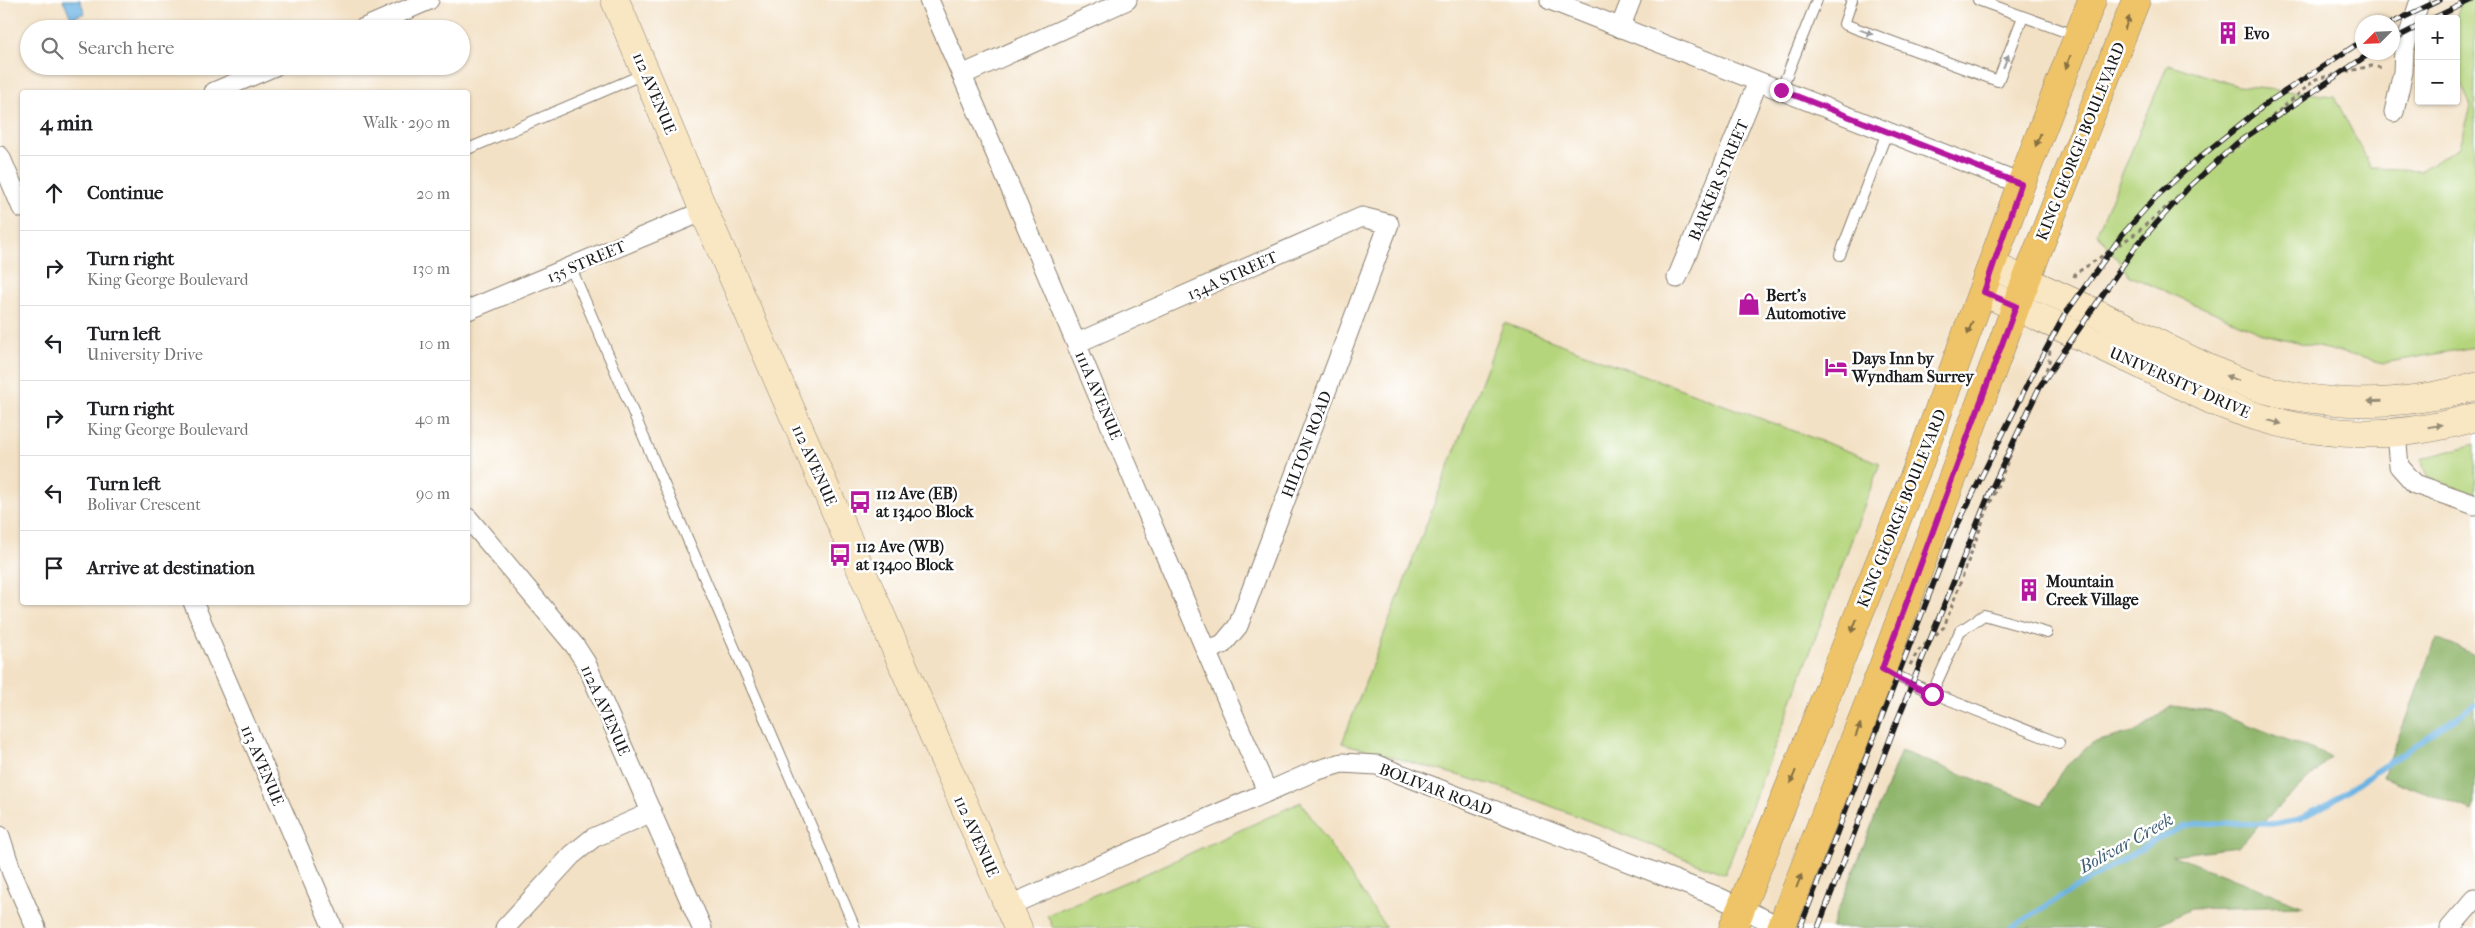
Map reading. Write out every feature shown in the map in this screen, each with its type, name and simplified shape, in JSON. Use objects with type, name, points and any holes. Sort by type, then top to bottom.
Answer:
[{"type":"main road","name":"112 AVENUE","points":[[615,0],[647,72],[704,211],[1013,917]]},
{"type":"main road","name":"KING GEORGE BOULEVARD","points":[[1737,918],[1920,464],[1984,292],[2021,184],[2092,0]]},
{"type":"main road","name":"KING GEORGE BOULEVARD","points":[[1781,927],[1893,675],[2016,306],[2136,0]]},
{"type":"main road","name":"UNIVERSITY DRIVE","points":[[1993,266],[2226,376],[2295,396],[2347,401],[2406,400],[2448,394],[2475,386]]},
{"type":"main road","name":"UNIVERSITY DRIVE","points":[[1984,292],[2216,402],[2307,430],[2396,434],[2475,417]]},
{"type":"street","points":[[383,20],[429,0]]},
{"type":"street","name":"111A AVENUE","points":[[929,0],[1078,343],[1206,651],[1267,791]]},
{"type":"street","points":[[962,75],[1127,0]]},
{"type":"street","points":[[1550,0],[2021,184]]},
{"type":"street","points":[[1620,28],[1631,0]]},
{"type":"street","points":[[2394,112],[2404,72],[2404,50],[2420,0]]},
{"type":"street","points":[[219,90],[254,75]]},
{"type":"street","name":"BARKER STREET","points":[[1677,278],[1758,82]]},
{"type":"street","points":[[0,156],[16,178],[20,198]]},
{"type":"street","name":"135 STREET","points":[[470,309],[704,211]]},
{"type":"street","name":"134A STREET","points":[[1078,343],[1362,217],[1389,224]]},
{"type":"street","name":"HILTON ROAD","points":[[1206,651],[1223,644],[1238,626],[1389,224]]},
{"type":"street","points":[[2396,434],[2399,466],[2415,484],[2475,505]]},
{"type":"street","name":"112A AVENUE","points":[[470,520],[575,646],[586,663],[702,928]]},
{"type":"street","name":"113 AVENUE","points":[[194,605],[333,928]]},
{"type":"street","name":"BOLIVAR ROAD","points":[[1013,917],[1267,791],[1315,771],[1342,763],[1377,765],[1737,918],[1781,927]]},
{"type":"street","points":[[505,928],[572,855],[593,838],[652,812]]},
{"type":"street","points":[[0,836],[12,873],[36,928]]},
{"type":"street","points":[[2450,928],[2475,898]]},
{"type":"lane","points":[[1781,90],[1816,0]]},
{"type":"lane","points":[[1852,0],[1844,24],[1998,81],[2023,17]]},
{"type":"lane","points":[[1978,0],[2078,37]]},
{"type":"lane","points":[[470,148],[647,72]]},
{"type":"lane","points":[[1840,255],[1887,132]]},
{"type":"lane","points":[[571,268],[855,928]]},
{"type":"lane","points":[[1932,694],[1960,631],[1984,615],[2047,633]]},
{"type":"lane","points":[[1893,675],[1932,694],[2059,744]]},
{"type":"path","points":[[2072,280],[2075,274],[2135,234],[2316,79],[2371,66]]},
{"type":"path","points":[[1893,675],[1944,627],[1984,518],[2049,363],[2051,349]]},
{"type":"green space","points":[[2461,0],[2475,0],[2475,347],[2384,363],[2264,334],[2130,276],[2097,233],[2168,64],[2238,86],[2334,96],[2371,168],[2421,170],[2460,147],[2471,106],[2460,82],[2460,15],[2457,15]]},
{"type":"green space","points":[[1504,323],[1880,463],[1784,723],[1725,874],[1507,789],[1342,743]]},
{"type":"green space","points":[[2475,444],[2475,495],[2429,477],[2420,459]]},
{"type":"green space","points":[[2437,638],[2475,655],[2475,803],[2472,811],[2383,777]]},
{"type":"green space","points":[[2172,706],[2216,712],[2331,757],[2237,847],[2172,855],[2304,906],[2191,909],[2150,928],[1831,928],[1901,751],[2043,805],[2062,770],[2092,743],[2136,731]]},
{"type":"green space","points":[[1301,802],[1386,928],[1053,928],[1047,915],[1156,869]]},
{"type":"water","points":[[63,0],[80,0],[85,13],[71,18]]},
{"type":"waterway","name":"Bolivar Creek","points":[[2010,928],[2157,839],[2183,827],[2208,823],[2272,824],[2299,819],[2329,803],[2475,705]]},
{"type":"railway","points":[[2400,19],[2440,0]]},
{"type":"railway","points":[[2440,15],[2471,0]]},
{"type":"railway","points":[[2400,36],[2415,28]]},
{"type":"railway","points":[[1800,928],[1952,536],[2032,375],[2064,316],[2122,235],[2155,198],[2199,158],[2267,103],[2355,46]]},
{"type":"railway","points":[[1818,928],[1895,726],[1990,492],[2040,386],[2136,246],[2189,187],[2237,143],[2360,60]]},
{"type":"place","name":"Evo","points":[[2228,33]]},
{"type":"place","name":"Bert's Automotive","points":[[1749,304]]},
{"type":"place","name":"Days Inn by Wyndham Surrey","points":[[1836,367]]},
{"type":"place","name":"112 Ave (EB) at 13400 Block","points":[[860,502]]},
{"type":"place","name":"112 Ave (WB) at 13400 Block","points":[[840,555]]},
{"type":"place","name":"Mountain Creek Village","points":[[2029,590]]},
{"type":"route","points":[[1781,90],[2021,184],[1984,292],[2016,306],[1882,669],[1932,694]]}]
